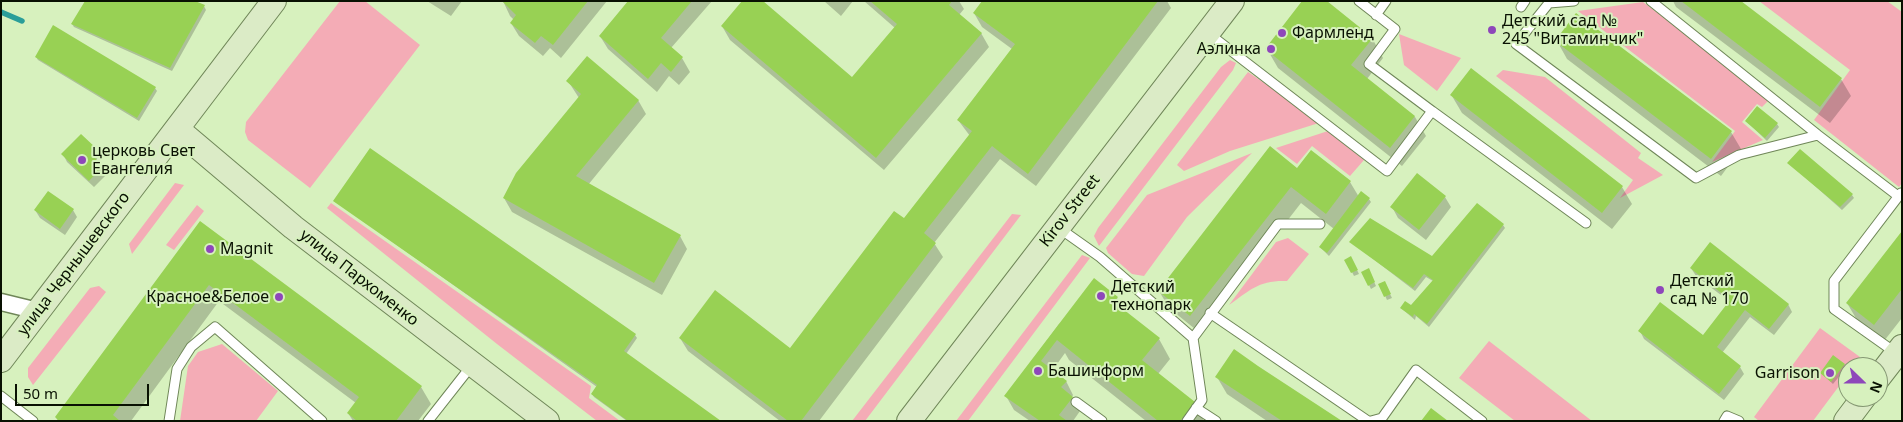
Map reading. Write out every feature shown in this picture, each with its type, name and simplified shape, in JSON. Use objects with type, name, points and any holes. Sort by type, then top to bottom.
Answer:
[{"type":"street","name":"улица Чернышевского","points":[[1,360],[274,1]]},
{"type":"street","name":"Kirov Street","points":[[909,421],[1232,1]]},
{"type":"street","name":"улица Пархоменко","points":[[177,129],[293,227],[547,421]]},
{"type":"street","points":[[1,302],[38,311]]},
{"type":"street","points":[[1888,367],[1900,353]]},
{"type":"street","points":[[1846,421],[1856,407]]},
{"type":"lane","points":[[1358,1],[1395,29],[1369,64],[1586,223]]},
{"type":"lane","points":[[1376,15],[1386,1]]},
{"type":"lane","points":[[1574,1],[1549,3],[1516,44],[1696,178],[1739,155],[1818,135]]},
{"type":"lane","points":[[1651,1],[1818,135],[1900,194],[1834,281],[1834,309],[1900,353]]},
{"type":"lane","points":[[1207,32],[1387,171],[1432,111]]},
{"type":"lane","points":[[1193,338],[1278,224],[1320,224]]},
{"type":"lane","points":[[1058,227],[1100,257],[1193,338],[1202,400],[1187,421]]},
{"type":"lane","points":[[1210,313],[1370,421],[1382,418],[1416,370],[1482,421]]},
{"type":"lane","points":[[169,421],[177,369],[191,347],[215,328],[322,421]]},
{"type":"lane","points":[[428,421],[472,365]]},
{"type":"lane","points":[[1,396],[33,421]]},
{"type":"lane","points":[[1076,402],[1102,421]]},
{"type":"lane","points":[[1196,408],[1216,421]]},
{"type":"lane","points":[[1724,421],[1727,416],[1739,421]]},
{"type":"shaded area","points":[[340,1],[365,1],[420,45],[310,188],[248,140],[245,132],[246,122]]},
{"type":"shaded area","points":[[1759,1],[1887,1],[1902,12],[1902,183],[1899,187],[1814,120],[1850,70]]},
{"type":"shaded area","points":[[1643,2],[1771,98],[1762,107],[1757,104],[1742,122],[1763,140],[1712,162],[1735,131],[1578,11]]},
{"type":"shaded area","points":[[1399,34],[1461,58],[1437,91],[1404,65]]},
{"type":"shaded area","points":[[1230,60],[1236,63],[1233,70],[1099,246],[1094,236],[1098,228],[1221,67]]},
{"type":"shaded area","points":[[1503,70],[1545,77],[1641,153],[1638,158],[1663,175],[1620,198],[1633,180],[1496,76]]},
{"type":"shaded area","points":[[1248,72],[1322,122],[1230,151],[1184,171],[1177,165]]},
{"type":"shaded area","points":[[1328,131],[1364,160],[1350,176],[1312,146],[1297,164],[1276,148]]},
{"type":"shaded area","points":[[1252,153],[1187,217],[1144,276],[1132,274],[1108,253],[1106,248],[1147,195]]},
{"type":"shaded area","points":[[175,183],[184,185],[132,254],[129,244]]},
{"type":"shaded area","points":[[331,203],[591,386],[589,398],[620,421],[597,421],[327,208]]},
{"type":"shaded area","points":[[197,205],[204,211],[174,250],[166,245]]},
{"type":"shaded area","points":[[1012,214],[1021,215],[865,421],[852,421]]},
{"type":"shaded area","points":[[1288,238],[1309,254],[1287,281],[1262,284],[1229,305],[1276,242]]},
{"type":"shaded area","points":[[1082,255],[1090,258],[968,421],[956,421]]},
{"type":"shaded area","points":[[99,286],[106,292],[33,385],[28,377],[28,368],[90,288]]},
{"type":"shaded area","points":[[1820,328],[1860,357],[1838,357],[1838,387],[1813,421],[1759,421],[1754,417]]},
{"type":"shaded area","points":[[1489,341],[1592,421],[1515,421],[1459,378]]},
{"type":"shaded area","points":[[222,344],[278,391],[256,421],[180,421],[188,366],[198,352]]},
{"type":"building","points":[[85,1],[195,1],[205,5],[170,68],[71,24]]},
{"type":"building","points":[[502,1],[588,1],[553,45],[541,36],[535,43],[510,23],[516,15]]},
{"type":"building","points":[[628,1],[692,1],[661,38],[683,57],[671,72],[661,63],[648,79],[599,36]]},
{"type":"building","points":[[742,1],[763,1],[852,77],[897,24],[870,1],[952,1],[949,5],[982,33],[876,158],[721,26]]},
{"type":"building","points":[[982,1],[1158,1],[1028,174],[992,146],[924,233],[936,243],[801,421],[788,421],[679,338],[715,290],[790,348],[894,211],[904,218],[972,131],[957,120],[1015,44],[973,13]]},
{"type":"building","points":[[1302,1],[1327,1],[1373,38],[1351,65],[1415,116],[1390,148],[1265,49]]},
{"type":"building","points":[[1681,1],[1741,1],[1842,78],[1820,107]]},
{"type":"building","points":[[1576,13],[1732,131],[1711,159],[1555,41]]},
{"type":"building","points":[[53,25],[156,87],[137,118],[35,57]]},
{"type":"building","points":[[587,56],[639,100],[576,176],[681,235],[654,283],[503,198],[516,173],[581,94],[566,81]]},
{"type":"building","points":[[1471,68],[1623,186],[1602,213],[1450,95]]},
{"type":"building","points":[[1757,106],[1778,123],[1765,138],[1745,121]]},
{"type":"building","name":"церковь Свет Евангелия","points":[[81,134],[96,148],[91,154],[103,166],[89,181],[61,154]]},
{"type":"building","points":[[1270,146],[1297,168],[1311,150],[1351,181],[1326,214],[1291,187],[1190,316],[1158,291]]},
{"type":"building","points":[[370,148],[636,334],[624,351],[721,421],[628,421],[591,394],[597,385],[333,201]]},
{"type":"building","points":[[1800,149],[1853,194],[1840,207],[1787,163]]},
{"type":"building","points":[[1417,173],[1446,196],[1419,230],[1390,207]]},
{"type":"building","points":[[48,191],[74,209],[60,229],[34,210]]},
{"type":"building","points":[[1361,191],[1370,198],[1327,253],[1319,247]]},
{"type":"building","points":[[1477,203],[1504,224],[1427,324],[1414,314],[1413,317],[1400,308],[1405,301],[1411,305],[1433,280],[1424,274],[1413,288],[1349,242],[1370,218],[1432,256]]},
{"type":"building","points":[[200,221],[422,386],[396,421],[357,421],[347,413],[359,397],[209,285],[113,415],[120,421],[59,421],[55,417]]},
{"type":"building","points":[[1902,231],[1902,289],[1874,325],[1846,303]]},
{"type":"building","points":[[1710,242],[1789,304],[1769,329],[1745,310],[1717,347],[1741,366],[1719,394],[1638,331],[1660,302],[1703,335],[1730,300],[1690,268]]},
{"type":"building","points":[[1351,256],[1358,270],[1351,273],[1344,260]]},
{"type":"building","points":[[1369,268],[1375,282],[1368,286],[1361,272]]},
{"type":"building","points":[[1094,278],[1118,297],[1114,302],[1160,338],[1142,360],[1195,402],[1180,421],[1158,421],[1057,340],[1041,361],[1067,381],[1061,387],[1073,397],[1059,415],[1067,421],[1040,421],[1004,396]]},
{"type":"building","points":[[1385,281],[1391,294],[1384,297],[1378,284]]},
{"type":"building","points":[[1234,349],[1342,421],[1282,421],[1215,377]]},
{"type":"building","points":[[1833,355],[1838,359],[1838,373],[1831,382],[1820,373]]},
{"type":"building","points":[[1431,408],[1448,421],[1421,421]]},
{"type":"waterway","points":[[1,12],[22,21]]},
{"type":"place","name":"Детский сад № 245 \"Витаминчик\"","points":[[1492,30]]},
{"type":"place","name":"Фармленд","points":[[1282,33]]},
{"type":"place","name":"Аэлинка","points":[[1271,49]]},
{"type":"place","name":"церковь Свет Евангелия","points":[[82,160]]},
{"type":"place","name":"Magnit","points":[[210,249]]},
{"type":"place","name":"Детский сад № 170","points":[[1660,290]]},
{"type":"place","name":"Детский технопарк","points":[[1101,296]]},
{"type":"place","name":"Красное&Белое","points":[[279,297]]},
{"type":"place","name":"Башинформ","points":[[1038,371]]},
{"type":"place","name":"Garrison","points":[[1830,373]]}]
